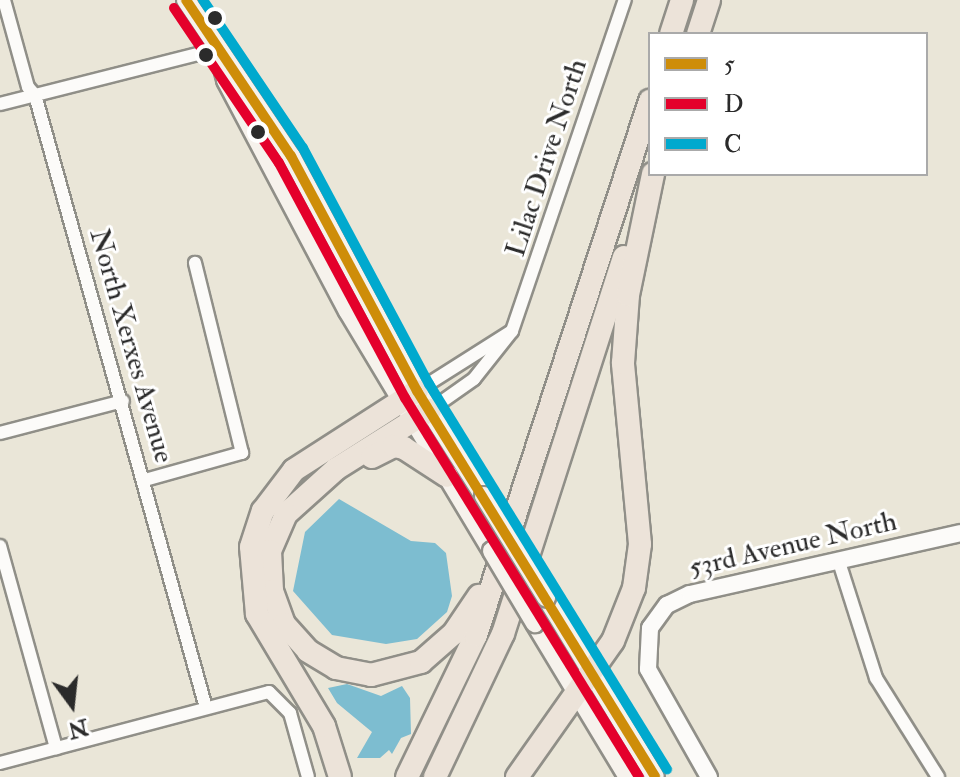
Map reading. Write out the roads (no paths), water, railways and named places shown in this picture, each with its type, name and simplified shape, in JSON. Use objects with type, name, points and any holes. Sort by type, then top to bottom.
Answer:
[{"type":"highway","points":[[672,32],[682,0]]},
{"type":"highway","points":[[699,32],[709,0]]},
{"type":"highway","points":[[407,777],[476,635],[648,107]]},
{"type":"highway","points":[[451,777],[503,634],[652,176]]},
{"type":"highway","points":[[517,777],[593,673],[626,615],[640,559],[623,363],[628,295],[653,176]]},
{"type":"highway","points":[[340,777],[324,726],[261,624],[250,575],[251,547],[263,511],[294,470],[408,396]]},
{"type":"highway","points":[[420,416],[298,500],[278,527],[270,551],[279,614],[318,660],[371,675],[421,662],[454,633],[483,590],[521,504]]},
{"type":"highway","points":[[298,500],[394,446],[415,453],[447,476]]},
{"type":"highway","points":[[435,777],[503,634]]},
{"type":"main road","points":[[186,0],[291,156],[447,476],[628,777]]},
{"type":"main road","points":[[420,416],[484,496],[655,777]]},
{"type":"street","name":"North Xerxes Avenue","points":[[4,0],[28,87],[35,95],[123,401],[206,708]]},
{"type":"street","name":"Lilac Drive North","points":[[420,416],[483,371],[512,331],[625,0]]},
{"type":"street","points":[[0,104],[218,49]]},
{"type":"street","points":[[145,480],[242,453],[195,263]]},
{"type":"street","points":[[408,396],[512,331]]},
{"type":"street","points":[[0,433],[123,401]]},
{"type":"street","name":"53rd Avenue North","points":[[709,777],[648,669],[650,628],[667,605],[690,594],[960,533]]},
{"type":"street","points":[[0,546],[56,748]]},
{"type":"street","points":[[839,562],[876,678],[938,777]]},
{"type":"street","points":[[0,763],[269,692],[281,699],[290,713],[308,777]]},
{"type":"water","points":[[339,499],[411,541],[435,543],[446,553],[452,596],[447,612],[417,639],[386,644],[332,635],[293,591],[305,532]]},
{"type":"water","points":[[347,684],[381,696],[402,686],[410,698],[411,734],[401,738],[392,754],[389,750],[380,758],[357,758],[372,732],[337,703],[328,688]]}]
